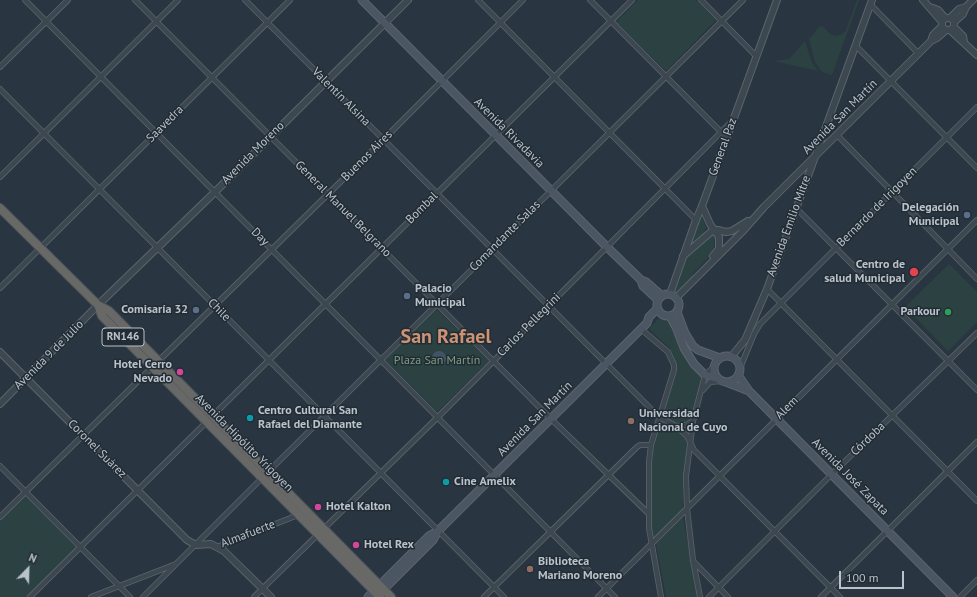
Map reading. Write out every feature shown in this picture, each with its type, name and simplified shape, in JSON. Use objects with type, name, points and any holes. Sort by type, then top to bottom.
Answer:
[{"type":"highway","name":"Avenida Hipólito Yrigoyen","points":[[1,208],[98,305],[109,311],[155,364],[320,531],[377,593]]},
{"type":"highway","name":"Avenida Hipólito Yrigoyen","points":[[265,475],[298,515],[320,531]]},
{"type":"highway","name":"RN146","points":[[377,593],[391,597]]},
{"type":"main road","name":"Avenida Rivadavia","points":[[362,0],[641,280],[642,286],[660,298]]},
{"type":"main road","points":[[673,296],[679,305],[674,314],[667,316],[659,311],[660,298],[673,296]]},
{"type":"main road","name":"Avenida San Martín","points":[[377,593],[433,540],[438,531],[647,323],[649,317],[659,311]]},
{"type":"main road","points":[[674,314],[693,346],[698,350],[720,358],[723,356],[732,357],[737,361],[739,371],[749,391]]},
{"type":"main road","name":"Avenida José Zapata","points":[[674,314],[689,356],[699,370],[706,375],[749,391],[953,597]]},
{"type":"main road","points":[[720,358],[714,367],[715,374],[723,381],[733,380],[739,371]]},
{"type":"street","name":"Day","points":[[25,0],[615,597]]},
{"type":"street","points":[[0,67],[68,0]]},
{"type":"street","name":"General Manuel Belgrano","points":[[135,0],[551,419],[648,513]]},
{"type":"street","points":[[0,177],[178,0]]},
{"type":"street","name":"Valentín Alsina","points":[[245,0],[659,417],[676,426],[687,436],[694,450],[840,597]]},
{"type":"street","name":"Saavedra","points":[[0,288],[290,0]]},
{"type":"street","name":"Avenida Moreno","points":[[98,305],[408,0]]},
{"type":"street","points":[[478,0],[696,220]]},
{"type":"street","name":"Buenos Aires","points":[[0,517],[443,81],[523,0]]},
{"type":"street","points":[[590,0],[726,138]]},
{"type":"street","name":"Bombal","points":[[30,597],[632,0]]},
{"type":"street","points":[[702,0],[756,56]]},
{"type":"street","name":"Comandante Salas","points":[[143,597],[743,0]]},
{"type":"street","name":"General Paz","points":[[673,296],[682,257],[777,0]]},
{"type":"street","points":[[922,0],[930,7],[934,14],[963,36],[964,42],[977,55]]},
{"type":"street","name":"Avenida San Martín","points":[[715,230],[726,232],[732,231],[745,224],[764,207],[891,81],[937,38],[959,9],[966,7],[972,0]]},
{"type":"street","points":[[871,2],[919,54]]},
{"type":"street","name":"Avenida Emilio Mitre","points":[[732,357],[745,340],[766,289],[871,2]]},
{"type":"street","points":[[855,45],[977,168]]},
{"type":"street","name":"Chile","points":[[0,89],[504,597]]},
{"type":"street","name":"Bernardo de Irigoyen","points":[[739,371],[756,329],[780,303],[977,107]]},
{"type":"street","name":"Carlos Pellegrini","points":[[254,597],[438,417],[733,120]]},
{"type":"street","points":[[837,135],[977,279]]},
{"type":"street","points":[[696,279],[698,272],[717,253],[719,249],[719,237],[710,224],[702,206]]},
{"type":"street","name":"Avenida San Martín","points":[[673,296],[696,279],[764,207]]},
{"type":"street","points":[[796,208],[977,390]]},
{"type":"street","name":"Alem","points":[[598,597],[977,220]]},
{"type":"street","points":[[682,257],[709,233],[715,230]]},
{"type":"street","points":[[766,289],[977,501]]},
{"type":"street","name":"Avenida 9 de Julio","points":[[0,404],[98,305]]},
{"type":"street","points":[[641,329],[668,352],[674,364],[674,370],[651,445],[648,479],[648,513],[651,544],[661,597]]},
{"type":"street","name":"Córdoba","points":[[708,597],[977,333]]},
{"type":"street","name":"Coronel Suárez","points":[[0,352],[187,540],[196,545]]},
{"type":"street","points":[[700,597],[686,509],[686,476],[693,421],[706,375],[714,367]]},
{"type":"street","points":[[701,393],[710,382],[723,381]]},
{"type":"street","points":[[676,426],[686,425],[693,421]]},
{"type":"street","points":[[821,597],[977,442]]},
{"type":"street","points":[[484,597],[637,447],[640,445],[651,445]]},
{"type":"street","points":[[0,466],[130,597]]},
{"type":"street","name":"Almafuerte","points":[[196,545],[211,544],[217,546],[298,515]]},
{"type":"street","points":[[217,546],[228,554],[271,597]]},
{"type":"street","points":[[693,560],[728,597]]},
{"type":"street","points":[[91,597],[178,563]]},
{"type":"street","points":[[960,597],[977,580]]},
{"type":"green space","points":[[638,0],[696,0],[716,20],[666,71],[616,22]]},
{"type":"green space","points":[[857,0],[859,0],[832,75],[822,72],[815,62],[809,39],[820,26],[824,27],[829,33],[835,36],[845,32]]},
{"type":"green space","points":[[805,41],[812,63],[818,71],[774,61],[789,59]]},
{"type":"green space","points":[[701,214],[706,228],[702,237],[688,248]]},
{"type":"green space","points":[[711,234],[715,235],[716,238],[714,242],[715,251],[693,273],[692,278],[677,296],[672,293],[683,256]]},
{"type":"green space","points":[[949,264],[977,292],[977,322],[948,351],[905,307]]},
{"type":"green space","name":"Plaza San Martín","points":[[435,308],[489,361],[437,412],[384,358]]},
{"type":"green space","points":[[661,316],[670,320],[681,349],[690,366],[702,377],[687,445],[682,513],[699,597],[666,597],[655,538],[653,539],[649,513],[653,443],[677,369],[670,348],[649,329]]},
{"type":"green space","points":[[26,496],[77,548],[27,597],[0,597],[0,521]]},
{"type":"water","points":[[436,351],[442,351],[446,355],[446,361],[442,365],[436,365],[432,361],[432,355]]},
{"type":"place","name":"Delegación Municipal","points":[[967,215]]},
{"type":"place","name":"Centro de salud Municipal","points":[[914,272]]},
{"type":"place","name":"Palacio Municipal","points":[[407,296]]},
{"type":"place","name":"Comisaría 32","points":[[196,310]]},
{"type":"place","name":"Parkour","points":[[948,312]]},
{"type":"place","name":"Hotel Cerro Nevado","points":[[180,372]]},
{"type":"place","name":"Centro Cultural San Rafael del Diamante","points":[[250,418]]},
{"type":"place","name":"Universidad Nacional de Cuyo","points":[[631,421]]},
{"type":"place","name":"Cine Amelix","points":[[446,482]]},
{"type":"place","name":"Hotel Kalton","points":[[318,507]]},
{"type":"place","name":"Hotel Rex","points":[[356,545]]},
{"type":"place","name":"Biblioteca Mariano Moreno","points":[[530,569]]},
{"type":"district","name":"San Rafael","points":[[446,337]]}]
